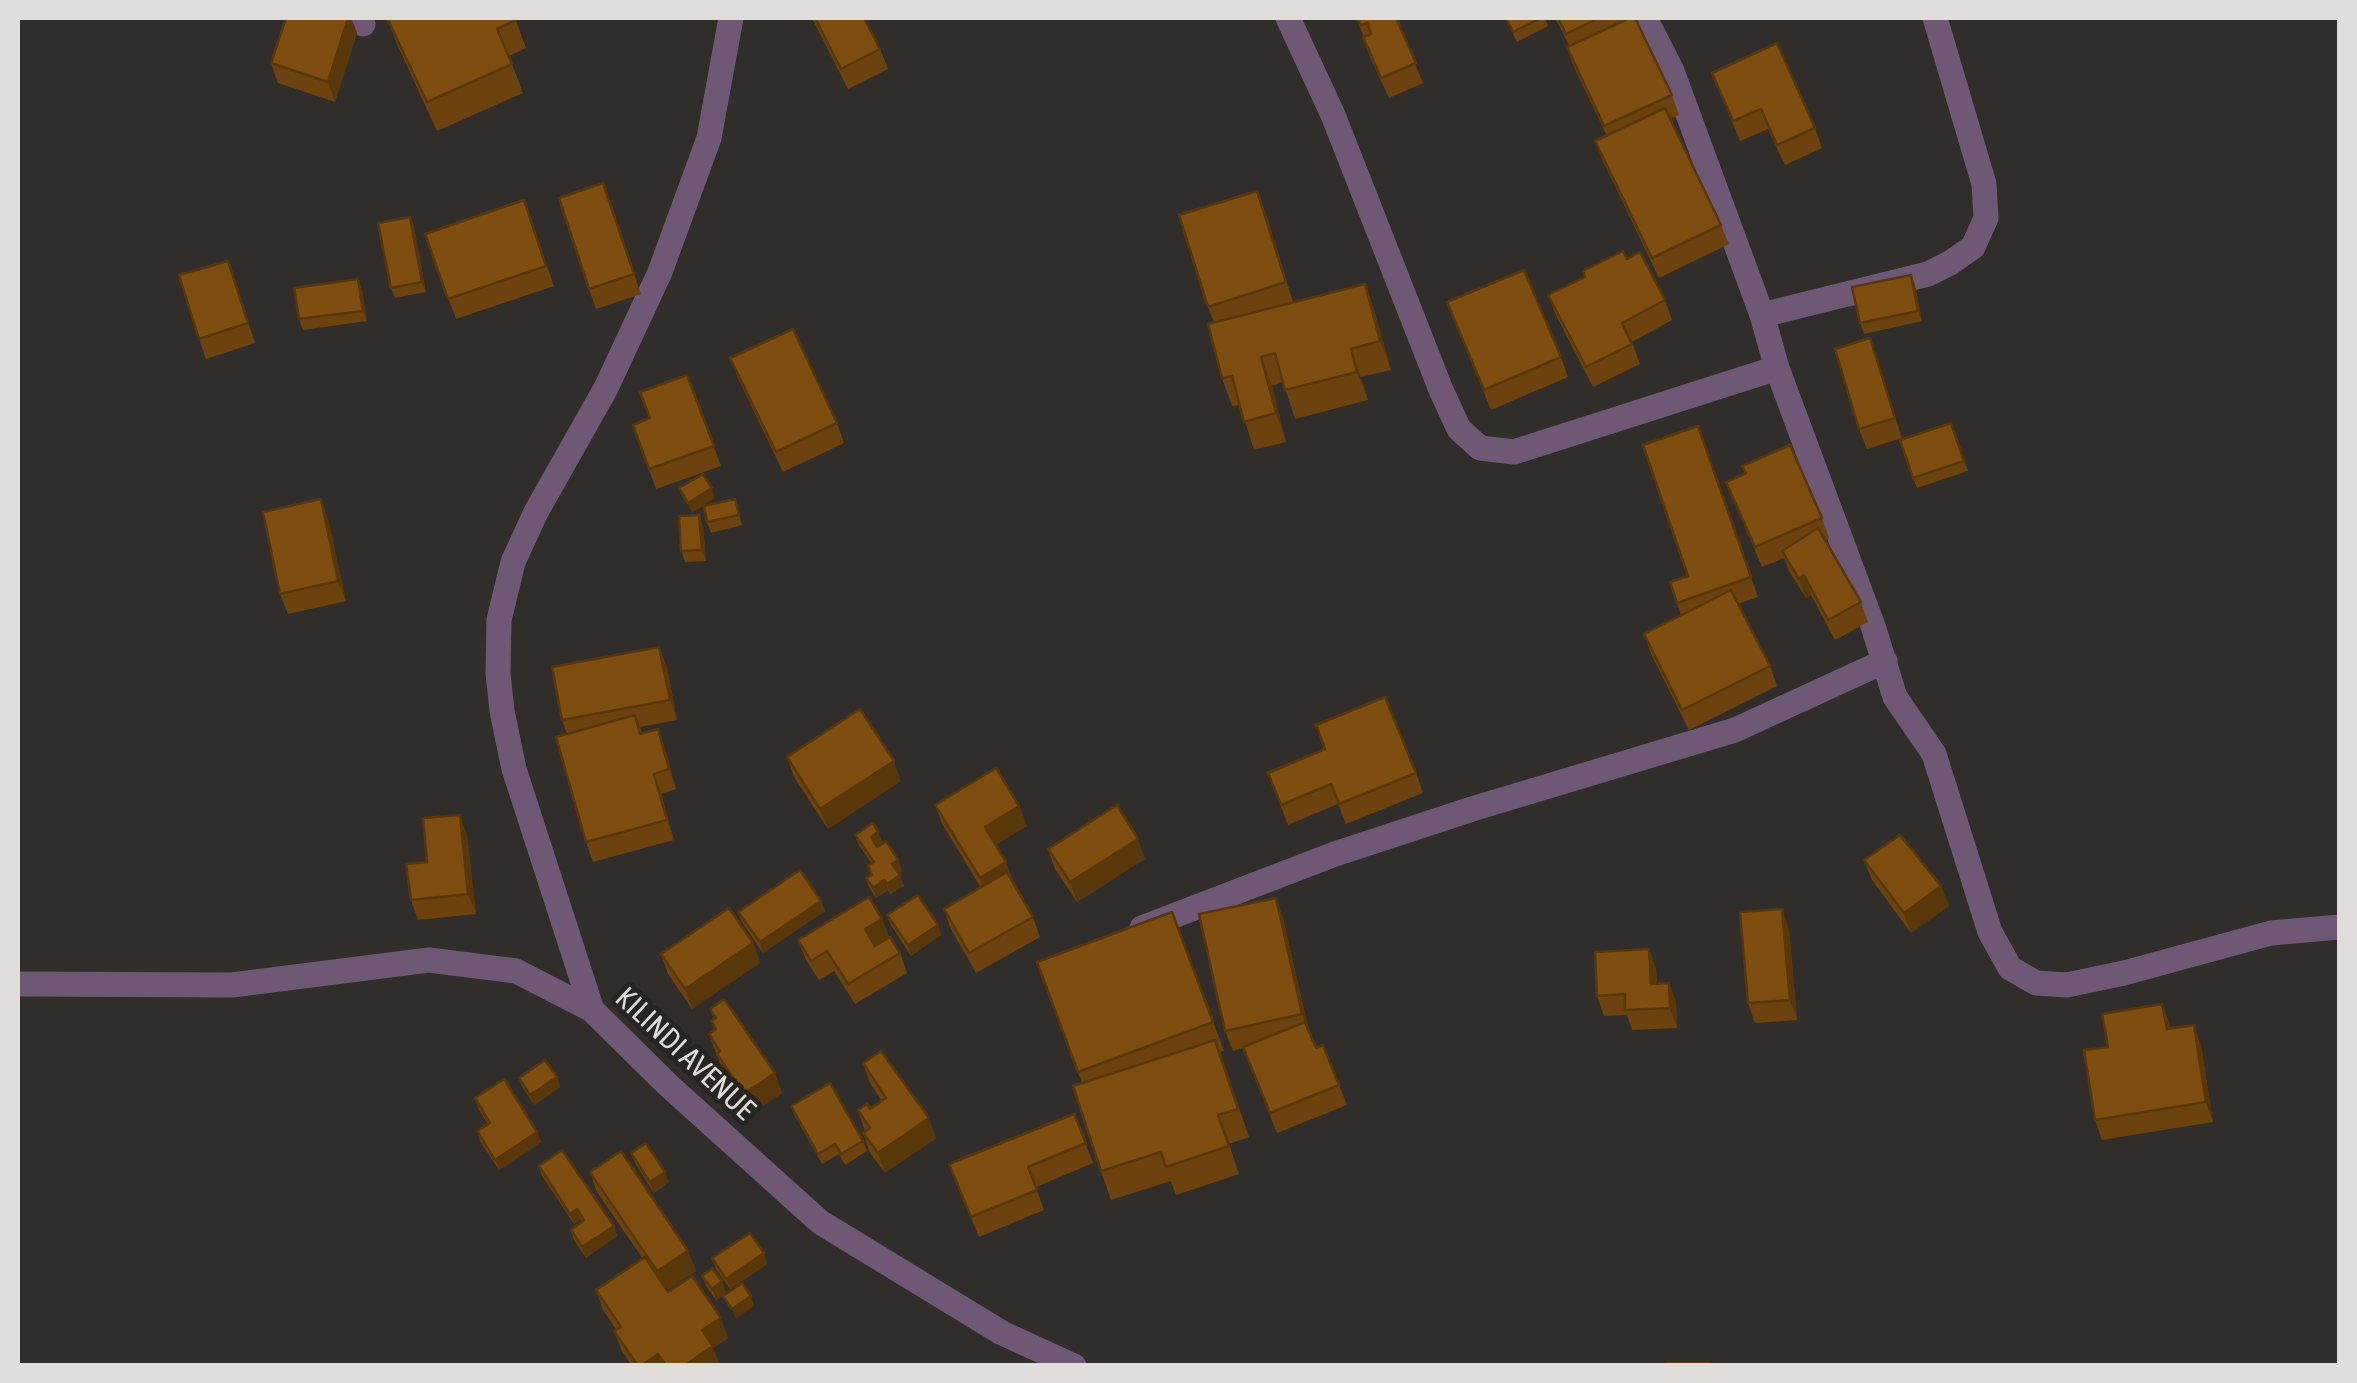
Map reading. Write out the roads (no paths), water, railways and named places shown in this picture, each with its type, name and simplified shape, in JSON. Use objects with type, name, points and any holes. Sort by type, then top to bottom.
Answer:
[{"type":"street","points":[[592,1010],[514,770],[498,673],[499,620],[513,562],[528,529],[606,388],[660,272],[708,138],[731,18]]},
{"type":"street","points":[[1288,18],[1333,115],[1441,390],[1459,429],[1480,448],[1514,452],[1776,368]]},
{"type":"street","points":[[1645,18],[1672,71],[1895,697],[1934,754],[1990,932],[2010,968],[2036,983],[2067,985],[2271,933],[2340,928]]},
{"type":"street","points":[[1762,316],[1928,274],[1972,247],[1986,218],[1984,184],[1935,18]]},
{"type":"street","points":[[1113,939],[1335,854],[1735,730],[1885,661]]},
{"type":"street","name":"KILINDI AVENUE","points":[[18,984],[232,985],[428,960],[516,971],[592,1010],[668,1085],[820,1222],[1002,1334],[1074,1366]]}]
